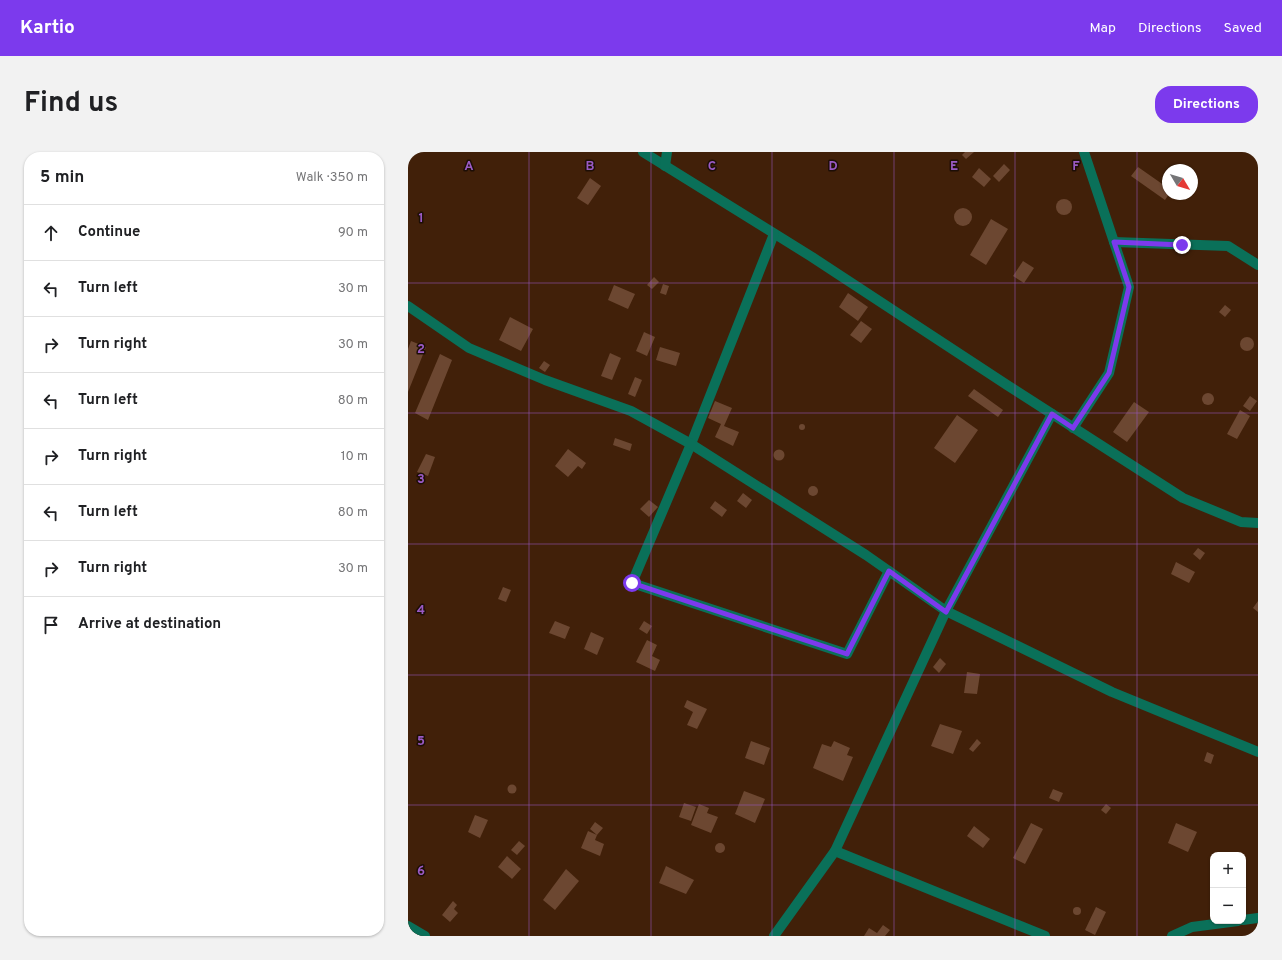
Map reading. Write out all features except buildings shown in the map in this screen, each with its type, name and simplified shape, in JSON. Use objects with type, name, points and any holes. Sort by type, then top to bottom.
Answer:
[{"type":"street","points":[[643,152],[812,257],[1073,428],[1183,498],[1241,522],[1258,523]]},
{"type":"street","points":[[665,166],[667,152]]},
{"type":"street","points":[[1073,428],[1109,373],[1129,287],[1084,152]]},
{"type":"street","points":[[774,234],[691,444],[632,583],[847,654],[889,571]]},
{"type":"street","points":[[1114,242],[1228,246],[1258,265]]},
{"type":"street","points":[[408,306],[469,348],[545,380],[631,411],[691,444],[866,555],[946,612],[1112,692],[1258,752]]},
{"type":"street","points":[[774,936],[835,851],[946,612],[1052,414]]},
{"type":"street","points":[[835,851],[1045,936]]},
{"type":"street","points":[[1246,920],[1258,918]]},
{"type":"street","points":[[1172,936],[1192,927],[1215,924]]},
{"type":"street","points":[[408,926],[425,936]]},
{"type":"route","points":[[632,583],[847,654],[889,571],[946,612],[1052,414],[1073,428],[1109,373],[1129,287],[1114,242],[1182,245]]}]
